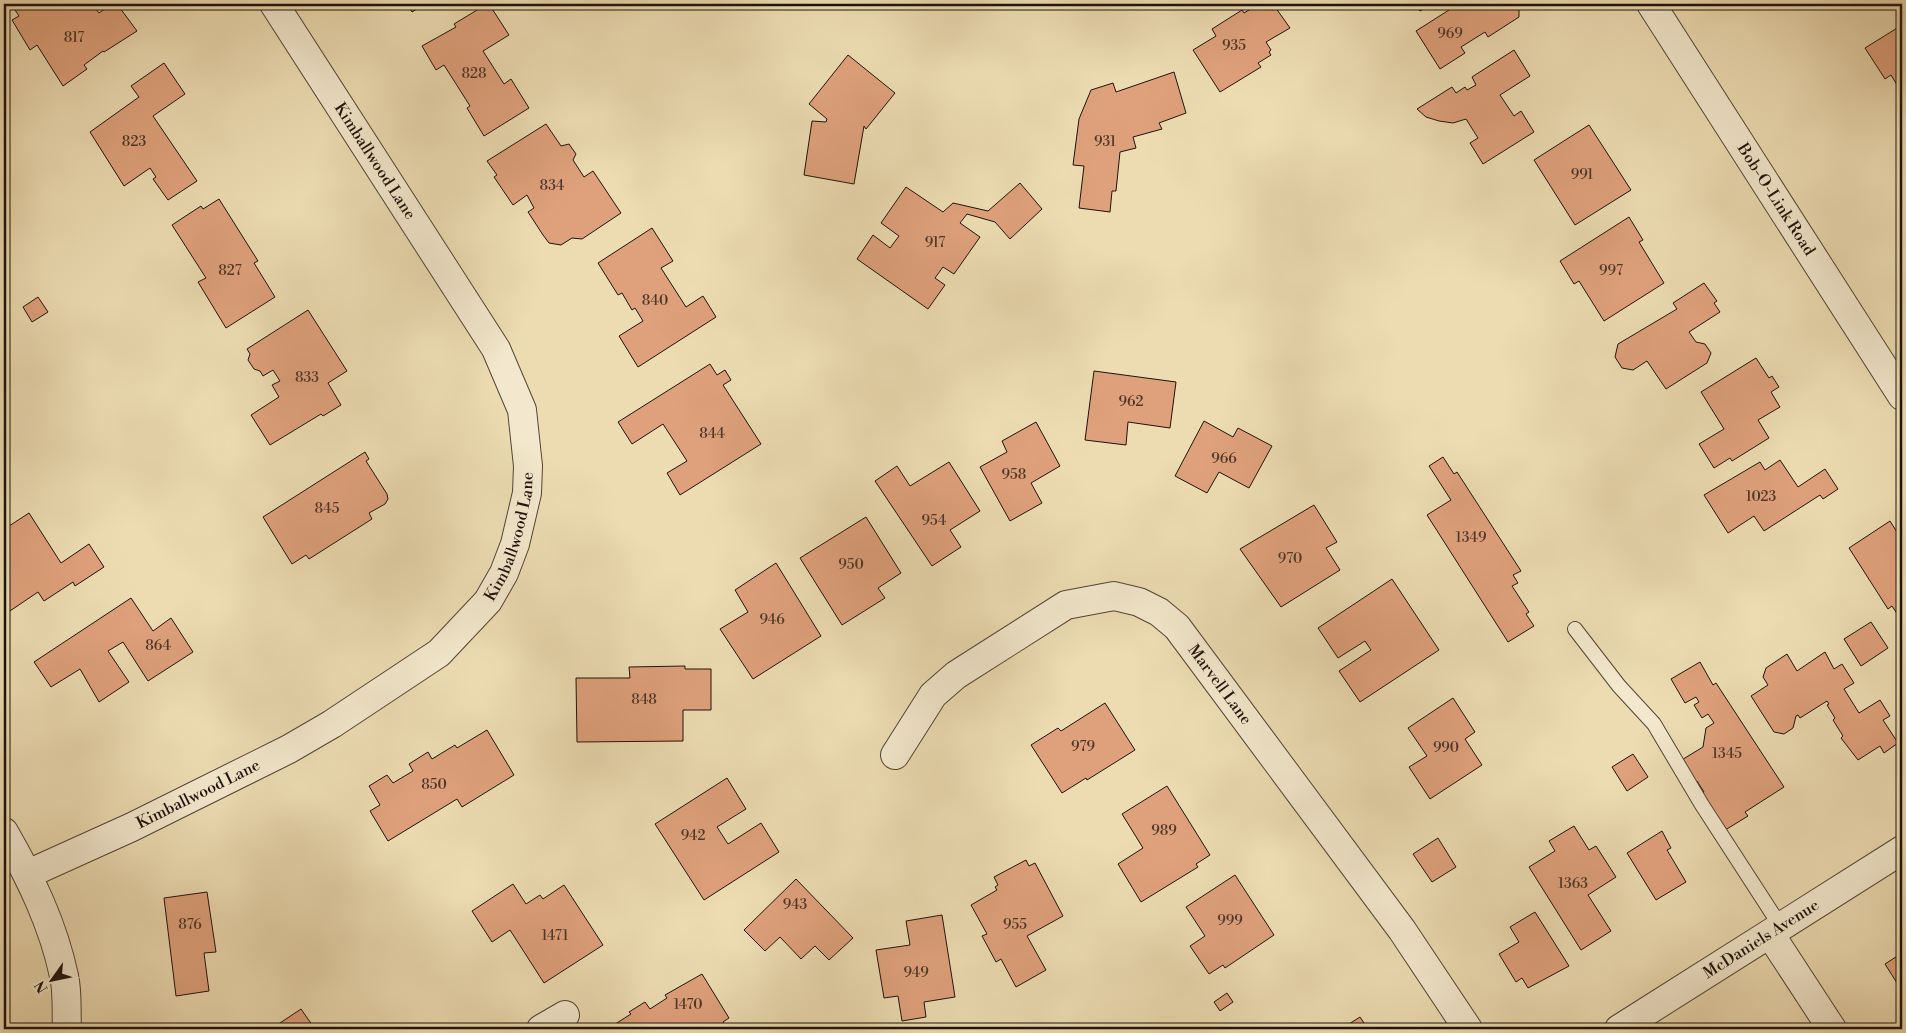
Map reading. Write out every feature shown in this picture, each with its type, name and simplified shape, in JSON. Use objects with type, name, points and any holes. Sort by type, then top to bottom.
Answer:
[{"type":"street","name":"Kimballwood Lane","points":[[28,874],[132,827],[289,749],[332,724],[438,653],[488,601],[504,573],[516,544],[527,493],[528,466],[522,410],[496,349],[274,4]]},
{"type":"street","name":"Bob-O-Link Road","points":[[1651,4],[1902,396]]},
{"type":"street","name":"Marvell Lane","points":[[895,755],[933,695],[956,674],[1066,605],[1114,596],[1139,602],[1159,612],[1176,627],[1402,930],[1468,1029]]},
{"type":"street","points":[[4,832],[28,874],[45,913],[64,977],[67,1029]]},
{"type":"street","name":"McDaniels Avenue","points":[[1619,1029],[1902,850]]},
{"type":"street","points":[[1775,930],[1832,1029]]},
{"type":"street","points":[[541,1029],[565,1014]]},
{"type":"lane","points":[[1575,629],[1619,686],[1654,724],[1775,930]]},
{"type":"building","points":[[11,4],[92,4],[99,13],[112,4],[117,4],[137,31],[103,51],[84,65],[87,69],[63,86],[37,45],[30,50],[12,20],[19,16]]},
{"type":"building","points":[[407,4],[425,4],[412,12]]},
{"type":"building","points":[[489,4],[509,35],[483,51],[504,84],[511,79],[529,108],[484,136],[467,108],[470,106],[444,65],[436,70],[422,46],[456,27],[454,24]]},
{"type":"building","points":[[1259,4],[1273,4],[1290,28],[1266,42],[1271,50],[1269,52],[1271,55],[1258,63],[1261,67],[1220,92],[1193,50],[1216,36],[1212,29],[1242,10],[1244,13]]},
{"type":"building","points":[[1416,4],[1432,4],[1420,11]]},
{"type":"building","points":[[1445,4],[1519,4],[1519,17],[1488,37],[1485,32],[1461,47],[1465,53],[1440,69],[1416,31],[1449,10]]},
{"type":"building","points":[[1902,25],[1902,93],[1891,75],[1885,79],[1865,48]]},
{"type":"building","points":[[1514,50],[1530,76],[1500,95],[1514,116],[1521,111],[1534,132],[1483,164],[1470,143],[1478,138],[1466,119],[1453,123],[1439,121],[1426,117],[1417,109],[1452,87],[1456,93],[1465,87],[1467,90],[1476,85],[1472,77]]},
{"type":"building","points":[[848,55],[895,93],[866,129],[864,126],[854,184],[804,175],[812,121],[826,122],[827,119],[809,104]]},
{"type":"building","points":[[164,63],[185,94],[153,116],[197,181],[168,200],[153,179],[156,177],[150,168],[124,186],[90,132],[139,97],[131,86]]},
{"type":"building","points":[[1174,72],[1186,113],[1159,123],[1162,129],[1133,137],[1136,148],[1120,152],[1116,191],[1112,191],[1110,212],[1079,208],[1084,166],[1073,165],[1079,119],[1091,90],[1113,83],[1116,92]]},
{"type":"building","points":[[546,124],[561,146],[569,144],[576,154],[573,160],[584,177],[593,171],[621,213],[582,239],[572,238],[561,245],[549,243],[543,235],[528,212],[534,208],[527,195],[513,205],[494,177],[497,175],[487,161]]},
{"type":"building","points":[[1589,125],[1631,190],[1575,225],[1534,160]]},
{"type":"building","points":[[1020,183],[1042,209],[1010,239],[995,222],[967,214],[960,223],[980,237],[954,274],[943,267],[935,278],[945,285],[928,309],[857,259],[873,235],[890,248],[899,236],[881,223],[906,187],[943,212],[953,203],[988,211]]},
{"type":"building","points":[[219,199],[258,261],[254,263],[275,297],[226,328],[198,282],[206,278],[172,225],[201,206],[203,209]]},
{"type":"building","points":[[1629,217],[1643,240],[1639,242],[1664,283],[1604,321],[1579,281],[1574,284],[1560,261]]},
{"type":"building","points":[[652,228],[673,261],[661,268],[686,307],[703,296],[716,317],[638,367],[619,336],[643,321],[635,308],[632,310],[622,293],[618,295],[598,263]]},
{"type":"building","points":[[1704,283],[1717,301],[1714,303],[1720,312],[1689,332],[1696,342],[1705,344],[1711,353],[1707,363],[1666,389],[1647,361],[1633,370],[1622,368],[1615,357],[1618,344],[1677,309],[1673,303]]},
{"type":"building","points":[[38,297],[48,312],[32,322],[23,307]]},
{"type":"building","points":[[308,310],[347,371],[328,383],[341,405],[323,416],[321,414],[270,445],[251,415],[279,397],[272,385],[280,381],[273,370],[263,376],[260,371],[254,369],[248,360],[250,354],[247,349]]},
{"type":"building","points":[[1756,358],[1769,378],[1772,376],[1779,387],[1771,392],[1780,407],[1758,420],[1769,438],[1732,461],[1730,458],[1714,468],[1699,444],[1724,429],[1701,392]]},
{"type":"building","points":[[710,364],[717,375],[725,370],[731,380],[723,385],[761,444],[680,495],[667,473],[687,461],[663,424],[632,444],[618,422]]},
{"type":"building","points":[[1094,371],[1176,382],[1170,428],[1128,422],[1126,445],[1085,440]]},
{"type":"building","points":[[1204,421],[1233,437],[1238,428],[1272,446],[1249,488],[1219,472],[1207,493],[1175,476]]},
{"type":"building","points":[[1036,422],[1060,466],[1031,483],[1042,503],[1010,521],[980,467],[1007,452],[1002,441]]},
{"type":"building","points":[[365,452],[369,459],[366,461],[387,494],[388,499],[385,504],[369,513],[372,519],[309,559],[306,555],[292,564],[263,517]]},
{"type":"building","points":[[1443,457],[1454,474],[1457,472],[1521,571],[1513,575],[1518,583],[1512,586],[1529,612],[1526,614],[1534,626],[1508,642],[1427,515],[1451,500],[1429,466]]},
{"type":"building","points":[[1780,460],[1798,487],[1825,469],[1838,489],[1823,499],[1820,495],[1764,531],[1754,516],[1728,533],[1704,495],[1760,462],[1765,470]]},
{"type":"building","points":[[949,462],[980,511],[950,530],[961,547],[932,566],[875,481],[897,466],[910,486]]},
{"type":"building","points":[[1314,505],[1337,542],[1326,548],[1340,570],[1281,607],[1240,549]]},
{"type":"building","points":[[29,513],[61,563],[89,544],[104,567],[75,586],[73,582],[44,601],[38,592],[4,615],[4,525],[6,528]]},
{"type":"building","points":[[866,517],[901,573],[878,588],[885,598],[842,625],[800,558]]},
{"type":"building","points":[[1890,521],[1902,540],[1902,616],[1900,618],[1892,606],[1888,609],[1849,548]]},
{"type":"building","points":[[776,563],[821,636],[753,679],[720,629],[748,612],[735,590]]},
{"type":"building","points":[[1392,579],[1439,650],[1360,702],[1339,671],[1371,650],[1365,641],[1338,658],[1318,628]]},
{"type":"building","points":[[131,598],[153,631],[171,618],[193,652],[148,681],[123,642],[108,651],[129,682],[99,702],[80,669],[51,687],[34,662]]},
{"type":"building","points":[[1871,622],[1888,648],[1861,666],[1844,639]]},
{"type":"building","points":[[1825,652],[1834,669],[1842,664],[1854,683],[1844,689],[1859,713],[1880,700],[1890,716],[1883,720],[1898,743],[1884,753],[1880,746],[1858,760],[1841,738],[1843,736],[1833,720],[1835,718],[1827,705],[1829,704],[1827,701],[1800,718],[1798,715],[1796,716],[1793,728],[1784,734],[1774,732],[1751,696],[1768,685],[1763,677],[1766,668],[1787,654],[1797,671]]},
{"type":"building","points":[[1700,662],[1713,685],[1716,683],[1784,787],[1745,812],[1748,816],[1722,832],[1698,795],[1704,792],[1697,781],[1694,783],[1680,761],[1703,747],[1706,728],[1714,723],[1708,714],[1702,718],[1694,705],[1699,702],[1696,697],[1685,703],[1671,679]]},
{"type":"building","points":[[685,666],[685,669],[711,669],[711,710],[683,710],[683,741],[577,742],[576,678],[630,678],[629,667]]},
{"type":"building","points":[[1453,698],[1475,732],[1465,739],[1482,765],[1430,799],[1409,767],[1427,756],[1408,728]]},
{"type":"building","points":[[1105,703],[1135,750],[1062,793],[1031,745],[1058,728],[1061,731]]},
{"type":"building","points":[[487,730],[514,775],[462,807],[457,799],[388,841],[370,811],[380,805],[369,786],[387,775],[393,783],[413,771],[409,764],[428,752],[432,759],[455,745],[457,748]]},
{"type":"building","points":[[1633,754],[1648,777],[1627,791],[1612,767]]},
{"type":"building","points":[[727,778],[746,809],[717,827],[728,844],[761,823],[779,852],[704,900],[655,824]]},
{"type":"building","points":[[1167,786],[1210,855],[1196,864],[1198,867],[1141,902],[1118,864],[1143,848],[1122,814]]},
{"type":"building","points":[[1574,826],[1589,850],[1596,846],[1616,877],[1588,895],[1611,931],[1581,950],[1529,867],[1555,851],[1549,841]]},
{"type":"building","points":[[1662,831],[1671,848],[1667,850],[1686,882],[1656,900],[1627,853]]},
{"type":"building","points":[[1438,838],[1456,867],[1432,882],[1413,854]]},
{"type":"building","points":[[1026,860],[1029,866],[1035,863],[1063,916],[1027,936],[1046,970],[1016,987],[1001,959],[996,962],[982,936],[987,934],[971,905],[997,890],[995,887],[998,885],[994,877]]},
{"type":"building","points":[[1235,875],[1274,935],[1225,968],[1223,965],[1209,974],[1190,946],[1205,936],[1186,907]]},
{"type":"building","points":[[796,879],[853,938],[829,960],[815,946],[801,959],[780,937],[765,951],[744,930]]},
{"type":"building","points":[[513,884],[526,904],[540,895],[543,899],[564,885],[603,945],[544,983],[510,930],[492,942],[472,911]]},
{"type":"building","points":[[207,892],[216,952],[204,953],[209,991],[176,996],[164,898]]},
{"type":"building","points":[[1535,912],[1569,966],[1528,988],[1522,978],[1516,982],[1499,954],[1519,942],[1510,927]]},
{"type":"building","points":[[942,915],[955,997],[924,1002],[926,1017],[902,1021],[898,996],[884,998],[876,950],[910,945],[906,921]]},
{"type":"building","points":[[1902,953],[1902,991],[1885,964]]},
{"type":"building","points":[[702,974],[729,1018],[723,1022],[727,1029],[609,1028],[631,1014],[629,1012],[645,1002],[650,1009],[667,998],[665,995]]},
{"type":"building","points":[[1227,993],[1233,1002],[1220,1011],[1214,1002]]},
{"type":"building","points":[[301,1009],[315,1029],[271,1029]]},
{"type":"building","points":[[1360,1017],[1368,1029],[1341,1029]]}]
